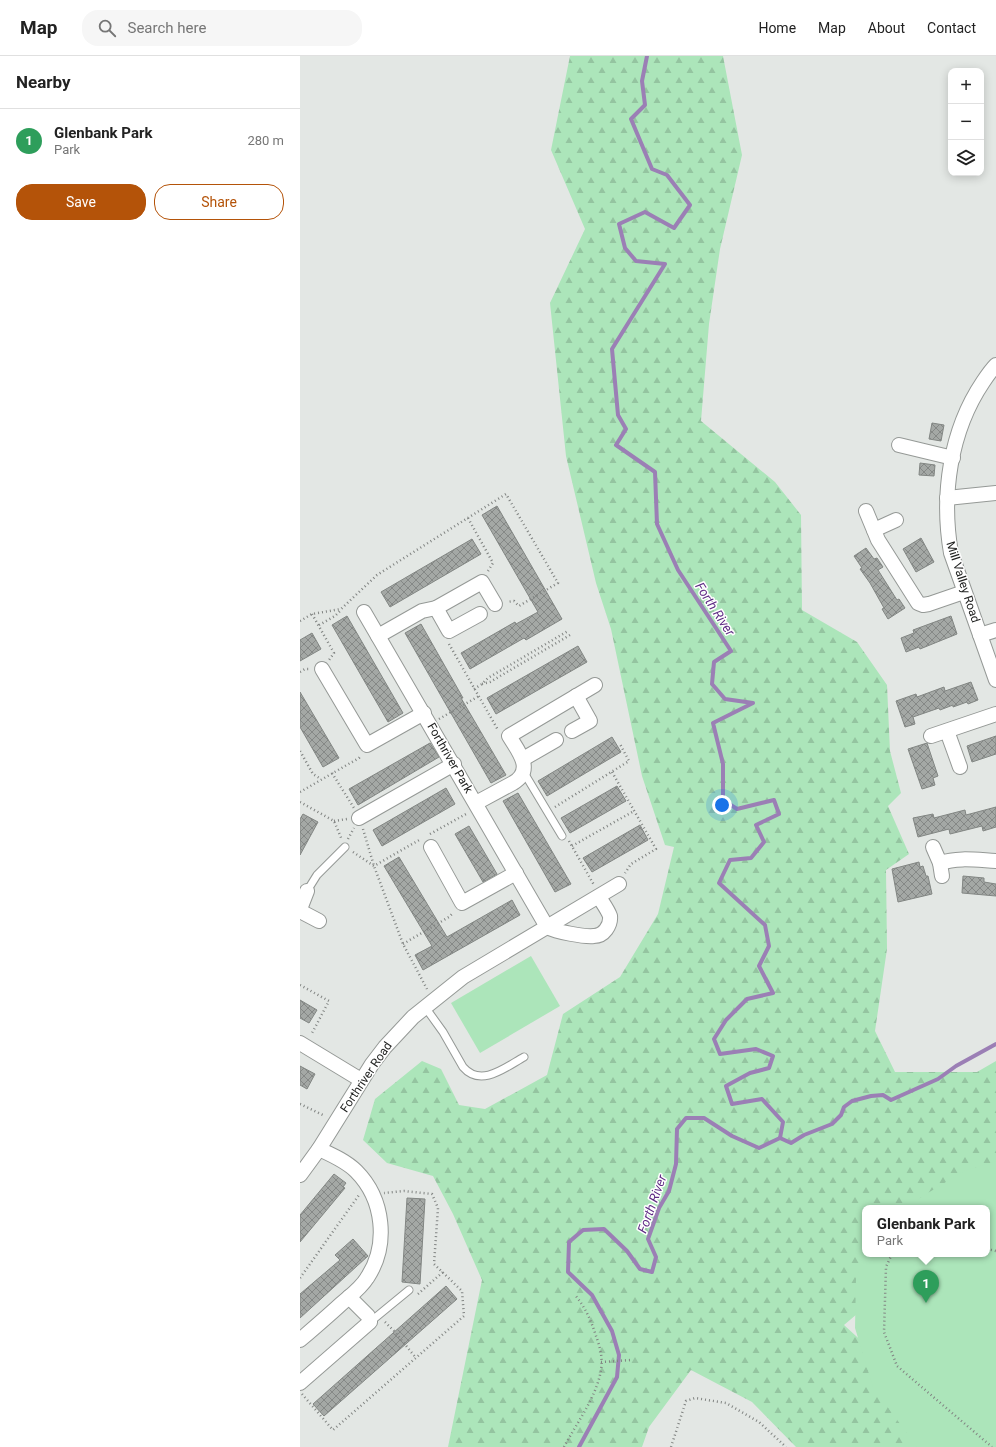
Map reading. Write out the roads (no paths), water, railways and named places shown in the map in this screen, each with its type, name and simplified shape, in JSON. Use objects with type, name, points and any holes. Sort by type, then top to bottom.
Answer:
[{"type":"street","name":"Mill Valley Road","points":[[996,365],[976,392],[960,424],[947,498],[948,533],[951,553],[996,680]]},
{"type":"street","points":[[898,445],[953,458]]},
{"type":"street","points":[[947,498],[996,492]]},
{"type":"street","points":[[866,511],[878,540],[918,603],[923,605],[929,604],[964,592]]},
{"type":"street","points":[[874,530],[896,520]]},
{"type":"street","points":[[378,636],[422,611],[436,608],[482,582],[495,604]]},
{"type":"street","points":[[436,608],[449,631],[480,614]]},
{"type":"street","name":"Forthriver Park","points":[[364,612],[548,927]]},
{"type":"street","points":[[980,635],[996,630]]},
{"type":"street","name":"Forthriver Park","points":[[322,669],[367,745],[427,719]]},
{"type":"street","points":[[523,765],[509,736],[595,685]]},
{"type":"street","points":[[572,731],[590,720],[576,696]]},
{"type":"street","points":[[931,736],[996,714]]},
{"type":"street","points":[[948,731],[960,767]]},
{"type":"street","name":"Forthriver Park","points":[[476,803],[519,780],[523,765],[556,740]]},
{"type":"street","points":[[360,818],[454,764]]},
{"type":"street","points":[[431,847],[462,903],[516,873]]},
{"type":"street","points":[[933,847],[941,870],[949,860],[966,859],[996,862]]},
{"type":"street","name":"Forthriver Road","points":[[300,1175],[320,1149],[361,1080],[385,1047],[429,1004],[463,977],[619,884]]},
{"type":"street","points":[[307,891],[300,910],[319,921]]},
{"type":"street","points":[[548,927],[557,932],[586,936],[601,934],[606,930],[610,915],[599,897]]},
{"type":"street","points":[[302,1045],[361,1080]]},
{"type":"street","points":[[300,1340],[360,1287],[374,1267],[381,1242],[378,1208],[367,1186],[356,1171],[347,1164],[320,1149]]},
{"type":"street","points":[[300,1383],[370,1322],[368,1316],[349,1297]]},
{"type":"lane","points":[[523,765],[562,836]]},
{"type":"lane","points":[[307,891],[317,875],[345,847]]},
{"type":"lane","points":[[429,1004],[443,1032],[467,1072],[480,1076],[495,1074],[524,1057]]},
{"type":"lane","points":[[370,1322],[409,1290]]},
{"type":"waterway","name":"Forth River","points":[[647,56],[642,81],[645,105],[631,119],[652,169],[667,175],[690,205],[674,228],[645,212],[619,224],[625,248],[636,261],[665,264],[612,349],[618,415],[626,429],[616,445],[655,472],[657,524],[678,570],[731,651],[714,662],[712,684],[725,699],[753,703],[713,723],[723,764],[723,800],[737,809],[774,800],[779,814],[756,825],[764,842],[751,858],[730,860],[719,883],[765,925],[769,946],[759,966],[773,993],[747,999],[726,1020],[714,1039],[720,1054],[756,1049],[773,1056],[769,1068],[750,1073],[726,1086],[732,1104],[762,1099],[783,1122],[780,1138]]},
{"type":"waterway","points":[[780,1138],[791,1143],[804,1135],[832,1124],[841,1115],[844,1107],[852,1101],[871,1096],[883,1095],[891,1100],[938,1079],[956,1066],[996,1044]]},
{"type":"waterway","name":"Forth River","points":[[579,1447],[617,1377],[619,1355],[612,1331],[592,1295],[568,1272],[569,1242],[583,1230],[604,1229],[627,1251],[640,1269],[652,1272],[656,1257],[648,1239],[659,1208],[669,1191],[676,1164],[677,1129],[686,1118],[704,1118],[732,1136],[759,1148],[780,1138]]},
{"type":"place","name":"Glenbank Park","points":[[926,1303]]}]
